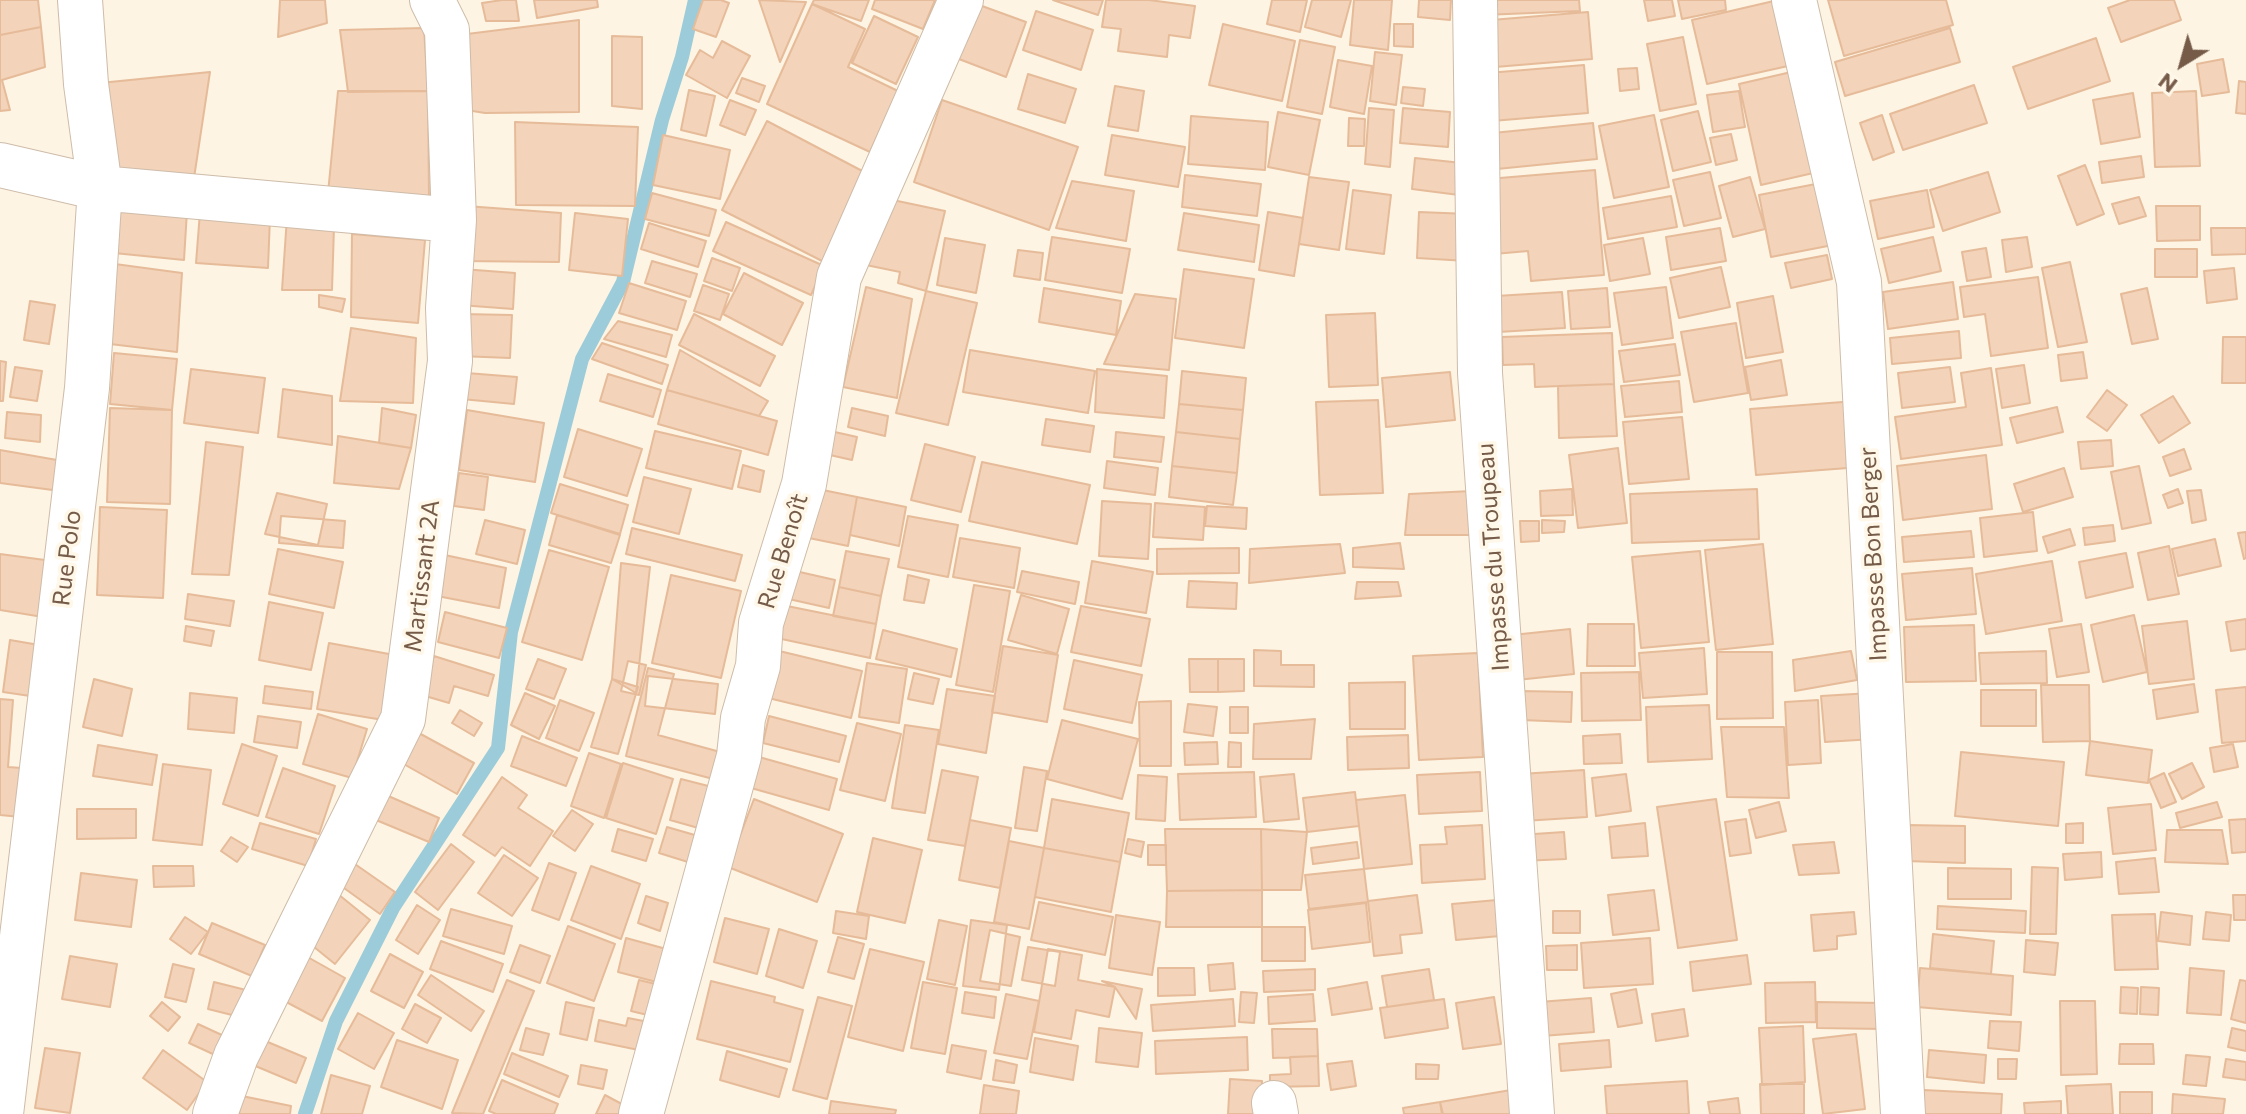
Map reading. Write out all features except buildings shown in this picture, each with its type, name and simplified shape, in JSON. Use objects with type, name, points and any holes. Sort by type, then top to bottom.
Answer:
[{"type":"street","name":"Rue Polo","points":[[1,1114],[87,388],[100,188],[86,84],[80,0]]},
{"type":"street","name":"Martissant 2A","points":[[215,1114],[236,1056],[403,719],[450,361],[448,308],[454,220],[447,30],[432,0]]},
{"type":"street","name":"Rue Benoît","points":[[641,1114],[739,756],[743,718],[758,666],[761,623],[804,484],[839,277],[961,0]]},
{"type":"street","name":"Impasse du Troupeau","points":[[1475,0],[1480,373],[1532,1114]]},
{"type":"street","name":"Impasse Bon Berger","points":[[1794,0],[1859,282],[1903,1114]]},
{"type":"street","points":[[0,165],[100,188],[454,220]]},
{"type":"waterway","points":[[305,1114],[336,1021],[393,908],[498,748],[511,632],[582,359],[623,282],[695,0]]}]
